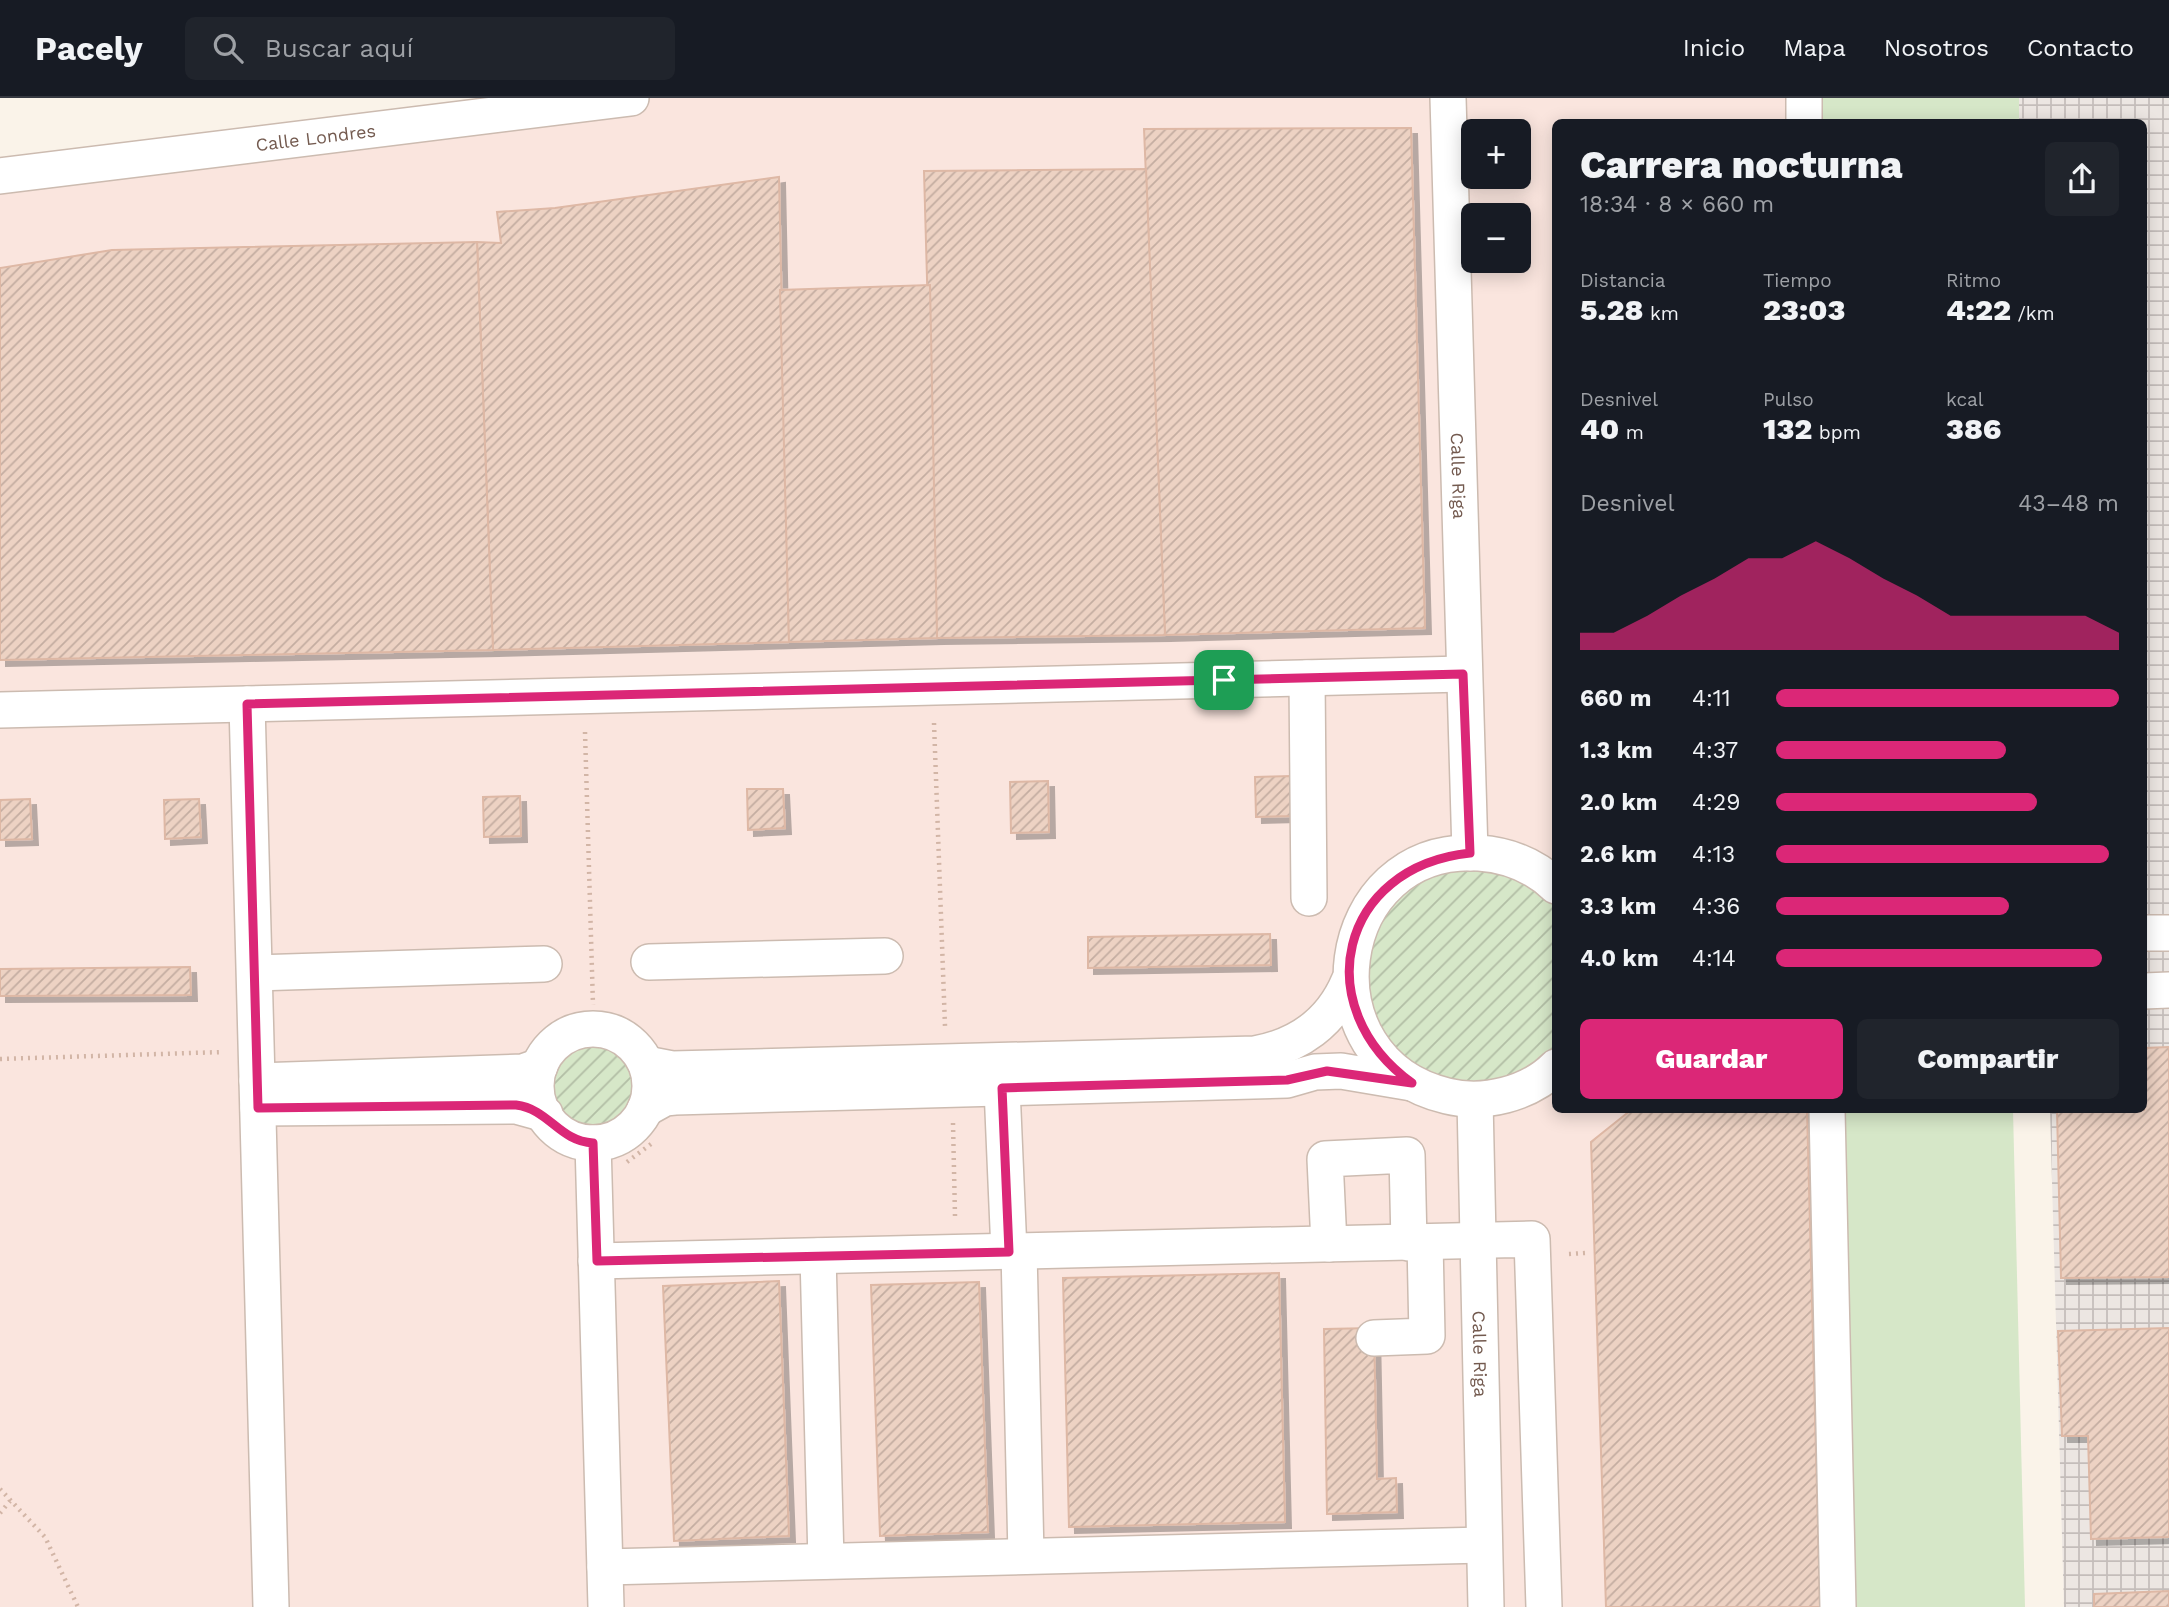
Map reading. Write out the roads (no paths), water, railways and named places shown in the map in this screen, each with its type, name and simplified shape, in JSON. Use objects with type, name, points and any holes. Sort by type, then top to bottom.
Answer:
[{"type":"street","name":"Calle Londres","points":[[0,176],[631,98]]},
{"type":"street","name":"Calle Riga","points":[[1448,98],[1470,853]]},
{"type":"street","points":[[1804,98],[1804,119]]},
{"type":"street","points":[[0,710],[1463,674]]},
{"type":"street","points":[[1307,678],[1309,898]]},
{"type":"street","points":[[247,704],[271,1607]]},
{"type":"street","points":[[1552,883],[1531,868],[1512,859],[1470,853],[1426,862],[1388,886],[1362,921],[1354,942],[1349,981],[1354,1010],[1376,1053],[1412,1083],[1433,1093],[1475,1100],[1516,1092],[1552,1070]]},
{"type":"street","points":[[2147,933],[2169,933]]},
{"type":"street","points":[[649,962],[885,956]]},
{"type":"street","points":[[255,973],[544,964]]},
{"type":"street","points":[[646,1064],[672,1069],[1255,1054],[1279,1048],[1317,1028],[1337,1006],[1349,981]]},
{"type":"street","points":[[2147,991],[2169,990]]},
{"type":"street","points":[[650,1125],[646,1064],[637,1049],[624,1038],[608,1031],[591,1029],[562,1038],[551,1047],[540,1066],[537,1092],[545,1114],[565,1135],[593,1143],[650,1125],[665,1098],[675,1097],[1287,1080],[1327,1071],[1412,1083]]},
{"type":"street","points":[[258,1094],[523,1072],[540,1066]]},
{"type":"street","points":[[1002,1088],[1014,1252],[1026,1556]]},
{"type":"street","points":[[258,1094],[516,1105],[545,1114]]},
{"type":"street","name":"Calle Riga","points":[[1475,1100],[1486,1607]]},
{"type":"street","points":[[1827,1113],[1838,1607]]},
{"type":"street","points":[[593,1143],[606,1607]]},
{"type":"street","points":[[1329,1244],[1325,1159],[1407,1155],[1427,1336],[1374,1338]]},
{"type":"street","points":[[597,1261],[1532,1239],[1544,1607]]},
{"type":"street","points":[[818,1256],[826,1561]]},
{"type":"street","points":[[605,1567],[1484,1545]]}]
